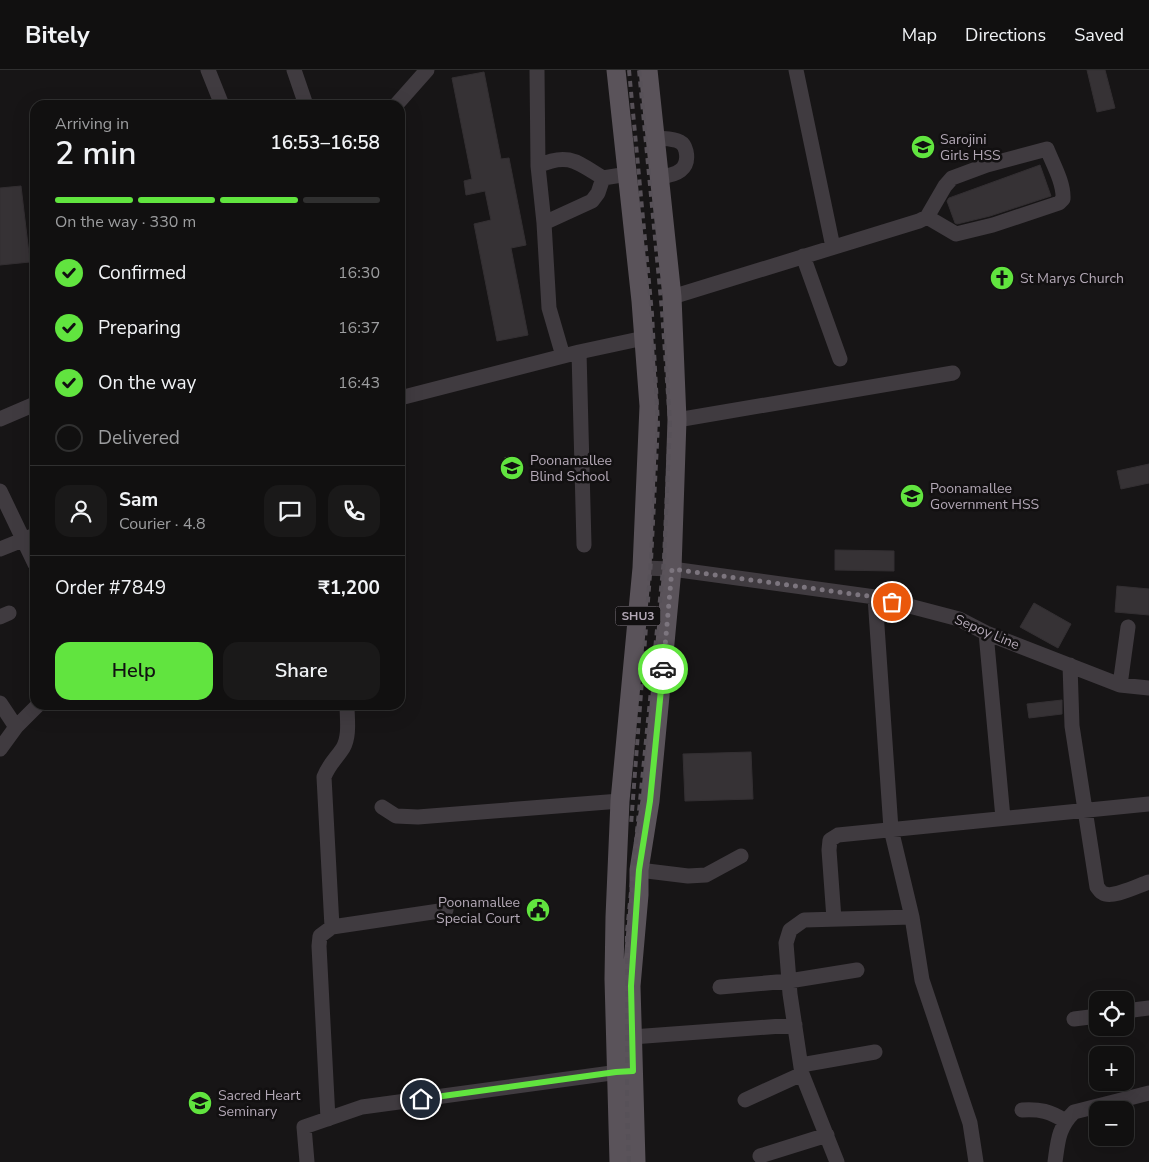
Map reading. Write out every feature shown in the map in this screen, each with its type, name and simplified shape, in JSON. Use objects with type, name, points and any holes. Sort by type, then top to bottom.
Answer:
[{"type":"main road","name":"SHU3","points":[[616,70],[628,174],[649,406],[642,568],[620,802],[615,917],[614,979],[636,1162]]},
{"type":"main road","name":"SHU3","points":[[619,1162],[624,1071],[632,1037],[631,986],[639,870],[650,801],[672,569],[678,420],[672,296],[648,70]]},
{"type":"street","points":[[208,70],[220,100]]},
{"type":"street","points":[[294,70],[304,100]]},
{"type":"street","points":[[400,100],[427,70]]},
{"type":"street","points":[[537,70],[538,166],[544,223],[549,308],[563,356]]},
{"type":"street","points":[[796,70],[833,246]]},
{"type":"street","points":[[656,138],[679,141],[684,146],[687,157],[686,165],[681,171],[674,175],[660,177]]},
{"type":"street","points":[[672,296],[927,217],[945,186],[952,178],[987,165],[1046,149],[1063,193],[1063,199],[1059,202],[993,225],[956,234],[927,217]]},
{"type":"street","points":[[538,166],[550,160],[562,158],[577,162],[603,178],[628,174]]},
{"type":"street","points":[[544,223],[592,201],[598,193],[603,178]]},
{"type":"street","points":[[803,256],[840,359]]},
{"type":"street","points":[[405,397],[579,352],[644,338]]},
{"type":"street","points":[[579,352],[584,545]]},
{"type":"street","points":[[678,420],[953,373]]},
{"type":"street","points":[[0,419],[30,406]]},
{"type":"street","points":[[0,491],[29,537],[0,549]]},
{"type":"street","name":"Sepoy Line","points":[[642,568],[672,569],[875,597],[959,619],[986,633],[1120,685],[1149,688]]},
{"type":"street","points":[[875,597],[891,830],[912,917],[922,980],[970,1123],[976,1162]]},
{"type":"street","points":[[1120,685],[1128,627]]},
{"type":"street","points":[[986,633],[1003,818]]},
{"type":"street","points":[[1070,665],[1072,726],[1097,887],[1103,894],[1108,895],[1117,894],[1149,882]]},
{"type":"street","points":[[0,703],[16,727]]},
{"type":"street","points":[[0,748],[16,727],[33,710]]},
{"type":"street","points":[[332,927],[324,777],[328,766],[345,743],[348,732],[347,710]]},
{"type":"street","points":[[382,807],[396,816],[418,817],[620,802]]},
{"type":"street","points":[[834,919],[829,850],[830,840],[838,835],[1149,804]]},
{"type":"street","points":[[639,870],[688,876],[706,875],[741,856]]},
{"type":"street","points":[[328,1119],[320,936],[332,927],[446,910]]},
{"type":"street","points":[[837,1162],[802,1070],[789,980],[786,944],[790,930],[804,920],[912,917]]},
{"type":"street","points":[[720,987],[858,970]]},
{"type":"street","points":[[1134,1010],[1149,1008]]},
{"type":"street","points":[[1074,1019],[1089,1017]]},
{"type":"street","points":[[632,1037],[795,1024]]},
{"type":"street","points":[[745,1100],[802,1070],[875,1052]]},
{"type":"street","points":[[307,1162],[304,1127],[362,1107],[624,1071]]},
{"type":"street","points":[[1055,1162],[1060,1131],[1065,1121],[1074,1112],[1149,1093]]},
{"type":"street","points":[[1022,1110],[1039,1109],[1056,1115],[1065,1121]]},
{"type":"street","points":[[760,1156],[827,1135]]},
{"type":"building","points":[[1087,70],[1105,70],[1115,108],[1097,112]]},
{"type":"building","points":[[484,72],[501,159],[509,158],[526,245],[511,248],[528,335],[497,341],[474,224],[491,220],[485,191],[466,195],[464,181],[472,179],[452,78]]},
{"type":"building","points":[[1040,165],[1051,196],[990,216],[955,223],[947,201],[949,198]]},
{"type":"building","points":[[21,186],[30,262],[0,265],[0,188]]},
{"type":"building","points":[[1149,464],[1149,483],[1121,489],[1117,471]]},
{"type":"building","points":[[835,550],[894,551],[894,571],[835,570]]},
{"type":"building","points":[[1117,586],[1149,589],[1149,615],[1115,612]]},
{"type":"building","points":[[1034,603],[1071,624],[1058,648],[1020,627]]},
{"type":"building","points":[[1062,700],[1062,714],[1029,718],[1027,704]]},
{"type":"building","points":[[751,752],[753,799],[685,801],[683,754]]},
{"type":"railway","points":[[629,70],[652,314],[658,424],[651,561],[631,825]]},
{"type":"railway","points":[[629,1162],[627,1108],[627,932],[664,559],[670,422],[662,311],[639,70]]},
{"type":"way so far","points":[[663,669],[672,569],[875,597],[892,602]]},
{"type":"place","name":"Sarojini Girls HSS","points":[[923,147]]},
{"type":"place","name":"St Marys Church","points":[[1002,278]]},
{"type":"place","name":"Poonamallee Blind School","points":[[512,468]]},
{"type":"place","name":"Poonamallee Government HSS","points":[[912,496]]},
{"type":"place","name":"Poonamallee Special Court","points":[[538,910]]},
{"type":"place","name":"Sacred Heart Seminary","points":[[200,1103]]},
{"type":"route","points":[[421,1099],[633,1071],[631,986],[639,870],[650,801],[663,669]]}]
